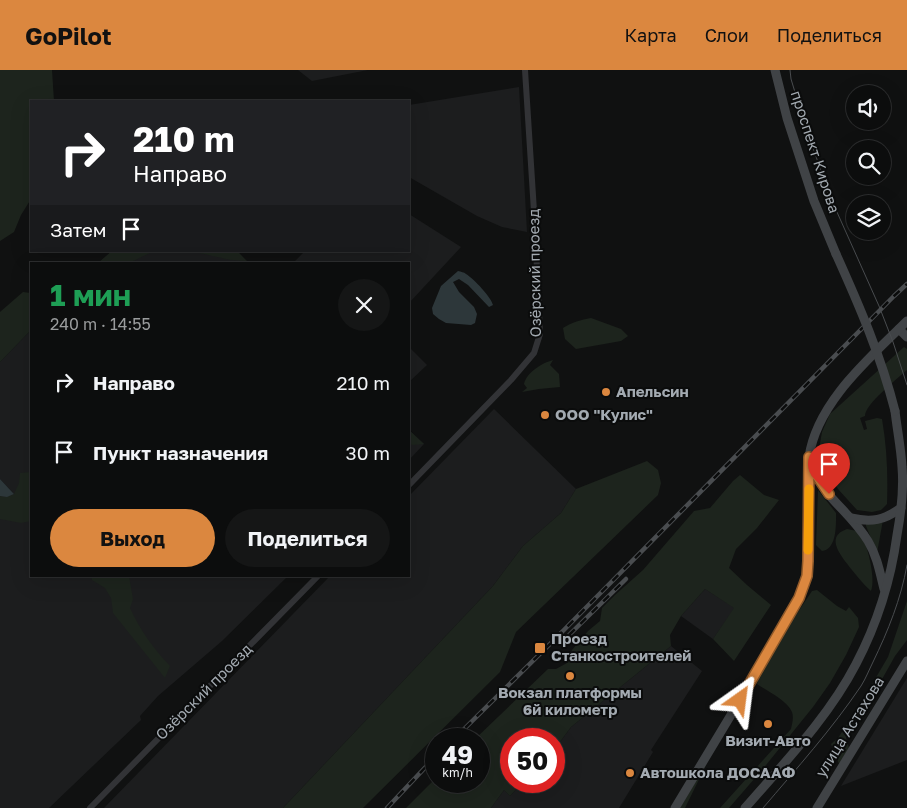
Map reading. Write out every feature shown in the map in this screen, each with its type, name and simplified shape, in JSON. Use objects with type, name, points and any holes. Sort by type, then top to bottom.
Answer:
[{"type":"main road","name":"проспект Кирова","points":[[775,70],[790,127],[814,201],[877,351],[895,411]]},
{"type":"main road","points":[[675,808],[799,598],[807,576],[810,446],[818,425],[830,404],[859,369],[907,321]]},
{"type":"main road","points":[[899,329],[907,337]]},
{"type":"main road","name":"улица Астахова","points":[[745,808],[811,731],[835,698],[855,665],[872,630],[885,592],[902,508],[902,467],[895,411]]},
{"type":"main road","points":[[809,457],[817,476],[829,494],[851,518],[868,542],[874,554],[885,592]]},
{"type":"main road","points":[[851,518],[864,521],[879,519],[891,515],[902,508]]},
{"type":"main road","name":"улица Астахова","points":[[817,808],[907,661]]},
{"type":"street","name":"Озёрский проезд","points":[[410,483],[534,354],[540,334],[525,70]]},
{"type":"street","name":"Озёрский проезд","points":[[90,808],[317,577]]},
{"type":"shaded area","points":[[0,70],[52,70],[54,100],[30,100],[30,201],[14,232],[0,241]]},
{"type":"shaded area","points":[[298,70],[368,70],[312,81]]},
{"type":"shaded area","points":[[519,87],[527,232],[502,227],[477,216],[410,178],[410,105]]},
{"type":"shaded area","points":[[410,215],[461,247],[410,302],[410,262],[294,262],[304,252],[410,252]]},
{"type":"shaded area","points":[[111,252],[238,252],[247,262],[99,262]]},
{"type":"shaded area","points":[[111,252],[152,252],[131,262],[99,262]]},
{"type":"shaded area","points":[[194,252],[238,252],[247,261],[225,259]]},
{"type":"shaded area","points":[[458,271],[465,273],[478,284],[493,305],[489,307],[468,285],[459,279],[453,282],[459,292],[474,307],[477,314],[475,323],[471,325],[446,323],[433,314],[432,308],[441,286]]},
{"type":"shaded area","points":[[23,292],[30,293],[30,331],[0,362],[0,312]]},
{"type":"shaded area","points":[[591,318],[621,329],[628,336],[621,341],[576,349],[565,339],[563,328],[580,320]]},
{"type":"shaded area","points":[[30,331],[30,577],[287,577],[222,641],[158,696],[140,716],[141,720],[49,808],[0,808],[0,496],[14,494],[0,479],[0,362]]},
{"type":"shaded area","points":[[904,347],[907,349],[907,370],[889,385],[870,405],[865,416],[860,418],[864,430],[867,429],[865,421],[877,418],[882,419],[887,461],[887,504],[881,510],[872,512],[857,510],[838,489],[825,469],[819,449],[822,432],[830,414]]},
{"type":"shaded area","points":[[410,348],[427,365],[410,381]]},
{"type":"shaded area","points":[[553,360],[550,365],[559,374],[560,387],[522,392],[527,388],[524,384],[528,376],[544,363]]},
{"type":"shaded area","points":[[494,409],[576,489],[561,513],[523,546],[493,586],[283,808],[104,808],[329,577],[410,577],[410,495]]},
{"type":"shaded area","points":[[410,431],[424,444],[410,459]]},
{"type":"shaded area","points":[[410,431],[424,444],[410,444]]},
{"type":"shaded area","points":[[647,461],[658,470],[661,483],[658,495],[516,632],[500,672],[444,728],[425,728],[425,746],[363,808],[283,808],[493,586],[523,546],[561,513],[576,489]]},
{"type":"shaded area","points":[[30,472],[30,521],[21,523],[0,519],[0,496],[7,497],[14,494],[19,483],[20,473]]},
{"type":"shaded area","points":[[740,475],[764,495],[779,500],[757,528],[736,549],[729,568],[771,605],[734,661],[713,639],[734,608],[705,589],[681,616],[670,635],[671,646],[571,727],[565,735],[565,728],[500,728],[500,793],[502,793],[491,808],[406,808],[425,789],[425,793],[490,793],[490,728],[486,728],[548,669],[556,669],[567,663],[572,650],[588,631],[600,621],[602,608],[643,570],[694,511],[710,508]]},
{"type":"shaded area","points":[[0,479],[14,494],[7,497],[0,496]]},
{"type":"shaded area","points":[[818,490],[836,513],[835,536],[831,546],[822,551],[816,545]]},
{"type":"shaded area","points":[[883,520],[877,553],[866,524]]},
{"type":"shaded area","points":[[847,529],[857,531],[864,542],[869,556],[873,579],[871,591],[844,560],[837,548],[836,537]]},
{"type":"shaded area","points":[[91,577],[129,577],[133,599],[130,608],[147,638],[170,666],[165,678],[113,613],[111,598],[105,588],[92,580]]},
{"type":"shaded area","points":[[705,589],[735,608],[713,639],[681,616]]},
{"type":"shaded area","points":[[817,590],[846,611],[849,607],[858,618],[859,627],[830,683],[813,707],[729,808],[720,808],[791,729],[793,716],[786,704],[757,684],[759,675],[783,634],[812,591]]},
{"type":"shaded area","points":[[907,601],[907,640],[895,656],[867,706],[861,703],[888,657]]},
{"type":"shaded area","points":[[671,646],[702,671],[651,750],[653,752],[619,808],[491,808],[502,793],[507,793],[510,796],[513,793],[565,793],[565,735],[571,727]]},
{"type":"shaded area","points":[[907,678],[907,760],[841,786]]},
{"type":"shaded area","points":[[858,708],[863,710],[846,738],[849,748],[839,764],[831,744],[838,738]]},
{"type":"shaded area","points":[[707,763],[685,808],[680,808]]},
{"type":"tram line","points":[[790,70],[801,112],[828,192],[879,306],[907,385]]},
{"type":"tram line","points":[[763,808],[826,733],[863,683],[893,615],[907,565]]},
{"type":"railway","points":[[465,728],[907,284]]},
{"type":"railway","points":[[569,635],[626,579]]},
{"type":"railway","points":[[387,808],[425,768]]},
{"type":"slow traffic","points":[[808,550],[809,489]]},
{"type":"place","name":"Апельсин","points":[[606,392]]},
{"type":"place","name":"ООО \"Кулис\"","points":[[545,415]]},
{"type":"place","name":"Проезд Станкостроителей","points":[[540,648]]},
{"type":"place","name":"Вокзал платформы 6й километр","points":[[570,676]]},
{"type":"place","name":"Визит-Авто","points":[[768,724]]},
{"type":"place","name":"Автошкола ДОСААФ","points":[[630,773]]},
{"type":"route","points":[[740,700],[799,598],[807,576],[809,457],[817,476],[829,494]]}]
